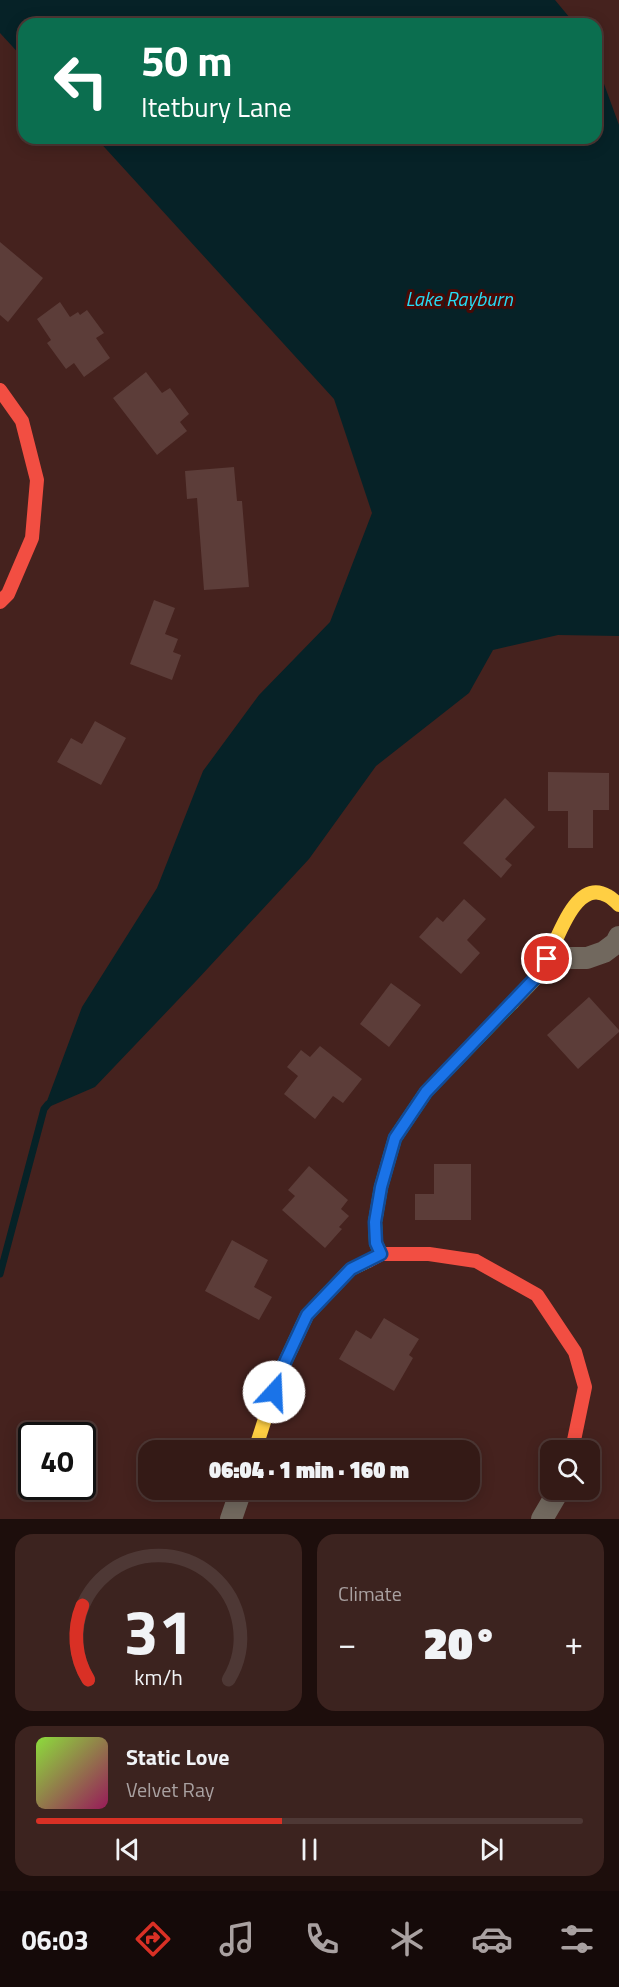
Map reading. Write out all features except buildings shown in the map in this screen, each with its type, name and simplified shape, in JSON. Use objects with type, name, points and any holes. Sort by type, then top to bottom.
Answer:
[{"type":"street","points":[[0,390],[22,421],[37,480],[32,538],[8,594],[0,602]]},
{"type":"street","points":[[381,1254],[376,1243],[375,1222],[381,1187],[395,1138],[426,1092],[541,972],[554,947],[561,925],[582,896],[598,892],[611,897],[619,906]]},
{"type":"street","points":[[541,972],[567,958],[587,958],[604,952],[616,943],[619,937]]},
{"type":"street","points":[[258,1440],[279,1375],[307,1315],[351,1269],[381,1254],[429,1254],[476,1261],[537,1295],[575,1352],[585,1387],[574,1440]]},
{"type":"street","points":[[231,1519],[238,1500]]},
{"type":"street","points":[[542,1519],[553,1500]]},
{"type":"water","points":[[0,0],[555,0],[570,18],[18,18],[18,52],[0,33]]},
{"type":"water","name":"Lake Rayburn","points":[[602,78],[619,125],[619,636],[558,635],[493,650],[469,693],[376,766],[309,859],[95,1087],[44,1109],[82,1007],[157,888],[203,771],[259,695],[330,622],[372,513],[334,399],[101,144],[602,144]]},
{"type":"waterway","points":[[0,1274],[44,1109],[48,1104]]},
{"type":"traffic: fast","points":[[381,1254],[376,1243],[375,1222],[381,1187],[395,1138],[426,1092],[512,1003]]},
{"type":"traffic: slow","points":[[512,1003],[541,972],[566,919],[584,896],[595,892],[608,896],[619,905]]},
{"type":"traffic: slow","points":[[258,1440],[279,1375],[307,1315],[351,1269],[368,1261]]},
{"type":"traffic: jam","points":[[0,390],[22,421],[37,480],[32,538],[8,594],[0,602]]},
{"type":"traffic: jam","points":[[368,1261],[381,1254],[429,1254],[476,1261],[537,1295],[575,1352],[585,1387],[574,1440]]},
{"type":"route","points":[[274,1392],[279,1375],[307,1315],[351,1269],[381,1254],[376,1243],[375,1222],[381,1187],[395,1138],[426,1092],[541,972],[547,959]]}]
